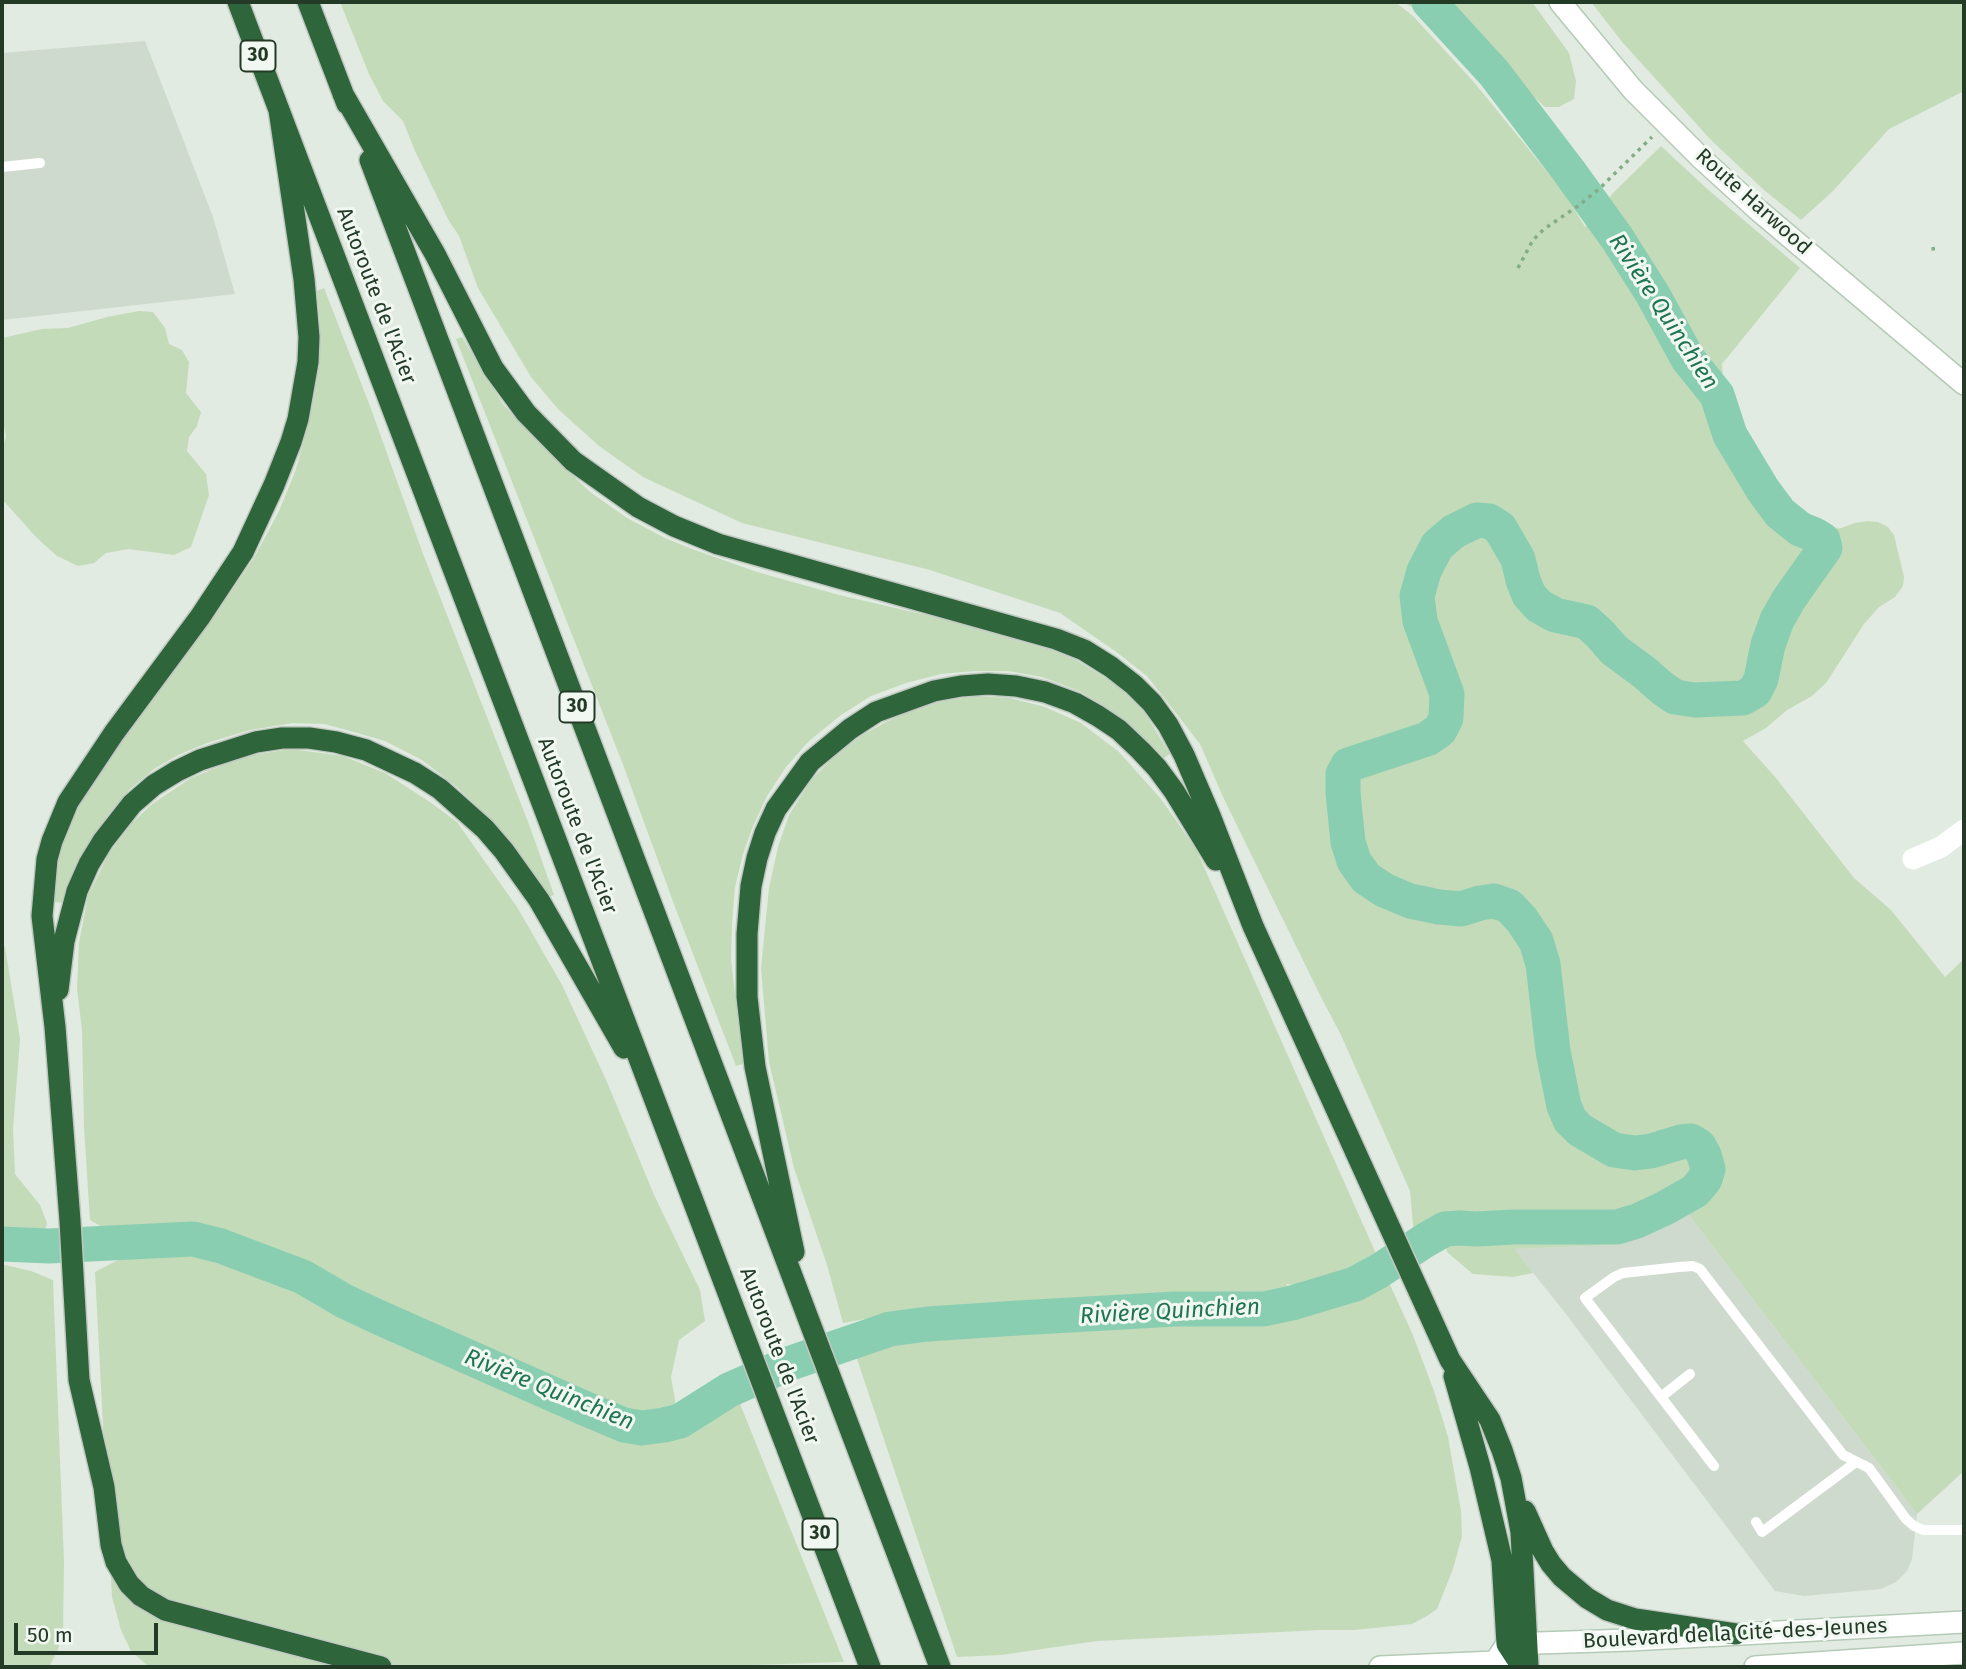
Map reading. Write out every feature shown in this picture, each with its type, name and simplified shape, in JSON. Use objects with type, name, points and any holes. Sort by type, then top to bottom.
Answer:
[{"type":"highway","name":"Autoroute de l'Acier","points":[[237,2],[870,1667]]},
{"type":"highway","name":"Autoroute de l'Acier","points":[[308,2],[940,1667]]},
{"type":"highway","points":[[343,94],[435,254],[493,368],[526,413],[573,461],[638,506],[674,526],[718,544],[1056,639],[1084,650],[1111,667],[1152,703],[1168,725],[1199,789],[1253,926],[1401,1255],[1450,1360],[1490,1420],[1511,1478],[1547,1558],[1562,1577],[1587,1598],[1607,1610],[1635,1619],[1736,1634]]},
{"type":"highway","points":[[279,110],[304,278],[309,337],[306,376],[298,419],[284,462],[243,552],[68,802],[47,859],[42,916],[55,1027],[79,1380],[104,1487],[111,1545],[116,1562],[129,1584],[151,1603],[176,1614],[381,1667]]},
{"type":"highway","points":[[812,1328],[755,1067],[747,997],[747,934],[751,886],[757,858],[776,808],[810,762],[830,744],[876,712],[934,691],[961,685],[988,684],[1016,685],[1045,692],[1075,704],[1119,730],[1157,768],[1194,822],[1253,926]]},
{"type":"highway","points":[[55,1027],[64,941],[77,891],[89,864],[132,804],[177,771],[200,760],[256,742],[282,738],[336,741],[366,750],[415,773],[440,789],[485,829],[539,900],[655,1101]]},
{"type":"highway","points":[[1450,1360],[1480,1467],[1502,1560],[1509,1654],[1522,1667]]},
{"type":"highway","points":[[1509,1654],[1521,1532],[1511,1478]]},
{"type":"highway","points":[[1509,1654],[1528,1667]]},
{"type":"main road","name":"Route Harwood","points":[[1560,2],[1615,69],[1666,124],[1758,210],[1964,384]]},
{"type":"main road","points":[[1913,859],[1941,847],[1964,830]]},
{"type":"main road","name":"Boulevard de la Cité-des-Jeunes","points":[[1380,1667],[1736,1634],[1964,1622]]},
{"type":"main road","name":"Boulevard de la Cité-des-Jeunes","points":[[1755,1667],[1964,1653]]},
{"type":"lane","points":[[2,167],[40,163]]},
{"type":"lane","points":[[1714,1466],[1585,1298],[1614,1277],[1623,1273],[1693,1266],[1700,1269],[1843,1455],[1869,1468],[1914,1526],[1923,1530],[1964,1530]]},
{"type":"lane","points":[[1661,1397],[1690,1374]]},
{"type":"lane","points":[[1756,1522],[1762,1532],[1856,1462]]},
{"type":"path","points":[[1518,268],[1533,240],[1544,229],[1599,189],[1666,124]]},
{"type":"path","points":[[1933,247],[1934,256]]},
{"type":"shaded area","points":[[145,41],[213,217],[235,294],[2,320],[2,53]]},
{"type":"shaded area","points":[[1685,1210],[1917,1514],[1912,1559],[1907,1571],[1896,1582],[1881,1589],[1804,1596],[1775,1591],[1514,1249],[1615,1245]]},
{"type":"green space","points":[[340,2],[1395,2],[1413,16],[1473,81],[1566,195],[1585,227],[1614,192],[1661,146],[1800,268],[1722,364],[1723,384],[1740,434],[1764,470],[1791,498],[1799,513],[1811,525],[1824,530],[1867,521],[1888,527],[1894,535],[1904,577],[1903,586],[1895,597],[1879,607],[1864,624],[1826,683],[1812,696],[1743,741],[1776,778],[1854,878],[1891,910],[1945,977],[1964,959],[1964,1471],[1917,1514],[1685,1210],[1615,1245],[1515,1249],[1533,1273],[1513,1277],[1473,1274],[1447,1252],[1444,1219],[1414,1235],[1410,1191],[1341,1035],[1224,799],[1200,744],[1147,676],[1060,613],[930,570],[742,523],[643,477],[599,446],[558,409],[531,377],[478,288],[459,236],[449,221],[403,121],[383,101],[369,74]]},
{"type":"green space","points":[[1402,2],[1532,2],[1569,53],[1576,81],[1574,99],[1559,107],[1545,107],[1466,34]]},
{"type":"green space","points":[[1591,2],[1964,2],[1964,91],[1889,129],[1833,191],[1801,220],[1764,190],[1711,140],[1623,43]]},
{"type":"green space","points":[[324,288],[554,895],[548,897],[532,872],[487,816],[457,787],[422,760],[385,741],[354,732],[325,724],[293,723],[250,730],[207,743],[154,769],[130,789],[108,815],[81,857],[62,903],[55,902],[52,900],[58,853],[68,821],[92,781],[254,558],[279,511],[295,472],[315,393],[320,325],[317,291]]},
{"type":"green space","points":[[139,311],[153,312],[165,328],[169,344],[182,350],[189,362],[186,393],[201,412],[197,426],[189,437],[187,451],[206,474],[209,495],[191,547],[174,555],[129,549],[106,553],[94,563],[78,566],[57,556],[2,499],[2,451],[6,436],[2,417],[2,338],[42,329],[68,328]]},
{"type":"green space","points":[[462,337],[503,404],[522,425],[590,492],[627,518],[665,538],[757,572],[839,595],[939,618],[1051,650],[1076,660],[1112,682],[1132,699],[1145,713],[1170,754],[1164,758],[1103,705],[1079,691],[1042,677],[1008,671],[941,674],[906,683],[871,696],[841,715],[809,741],[786,767],[767,796],[743,854],[735,887],[732,923],[731,959],[743,1064],[736,1066],[622,762],[456,339]]},
{"type":"green space","points":[[975,696],[1010,698],[1045,707],[1081,723],[1119,752],[1161,799],[1196,849],[1378,1258],[1347,1280],[1319,1285],[1286,1284],[1302,1306],[1320,1302],[1386,1276],[1412,1333],[1448,1437],[1461,1511],[1462,1536],[1453,1569],[1437,1609],[1412,1624],[1355,1630],[1097,1641],[1001,1655],[957,1657],[855,1353],[863,1347],[884,1340],[951,1333],[966,1305],[843,1323],[827,1265],[794,1168],[769,1062],[761,968],[769,888],[778,847],[789,815],[811,780],[861,736],[886,722],[939,702]]},
{"type":"green space","points":[[291,749],[343,756],[385,773],[430,802],[457,822],[517,907],[562,985],[607,1082],[655,1197],[700,1290],[705,1321],[679,1340],[671,1377],[680,1429],[714,1411],[736,1394],[844,1662],[694,1667],[149,1667],[131,1651],[121,1630],[112,1597],[95,1272],[120,1259],[165,1247],[165,1224],[120,1237],[90,1220],[82,1030],[77,989],[79,943],[88,896],[108,855],[132,823],[152,804],[191,778],[245,756]]},
{"type":"green space","points":[[2,943],[5,947],[20,1039],[13,1129],[15,1174],[40,1205],[47,1223],[42,1241],[26,1247],[2,1236]]},
{"type":"green space","points":[[2,1266],[53,1280],[64,1562],[63,1633],[49,1667],[2,1667]]},
{"type":"waterway","name":"Rivière Quinchien","points":[[2,1244],[49,1246],[193,1239],[221,1246],[303,1277],[378,1317],[584,1408],[624,1425],[642,1428],[680,1421],[729,1390],[788,1364],[890,1329],[928,1324],[1175,1309],[1264,1309],[1355,1284],[1445,1229],[1617,1227],[1637,1221],[1695,1191],[1705,1179],[1708,1169],[1699,1146],[1691,1141],[1635,1153],[1614,1150],[1580,1130],[1570,1120],[1564,1106],[1553,1051],[1543,964],[1536,941],[1509,906],[1494,901],[1461,909],[1439,907],[1410,901],[1384,890],[1366,878],[1354,861],[1348,842],[1343,774],[1348,765],[1427,739],[1440,730],[1446,718],[1447,694],[1420,621],[1417,596],[1424,571],[1437,546],[1453,532],[1477,520],[1489,521],[1500,528],[1518,559],[1529,595],[1539,606],[1555,615],[1587,622],[1614,650],[1662,688],[1675,697],[1695,700],[1743,698],[1755,691],[1761,679],[1768,645],[1777,620],[1825,548],[1823,540],[1800,529],[1780,513],[1763,490],[1730,435],[1717,395],[1688,359],[1653,295],[1617,238],[1494,73],[1429,2]]}]
